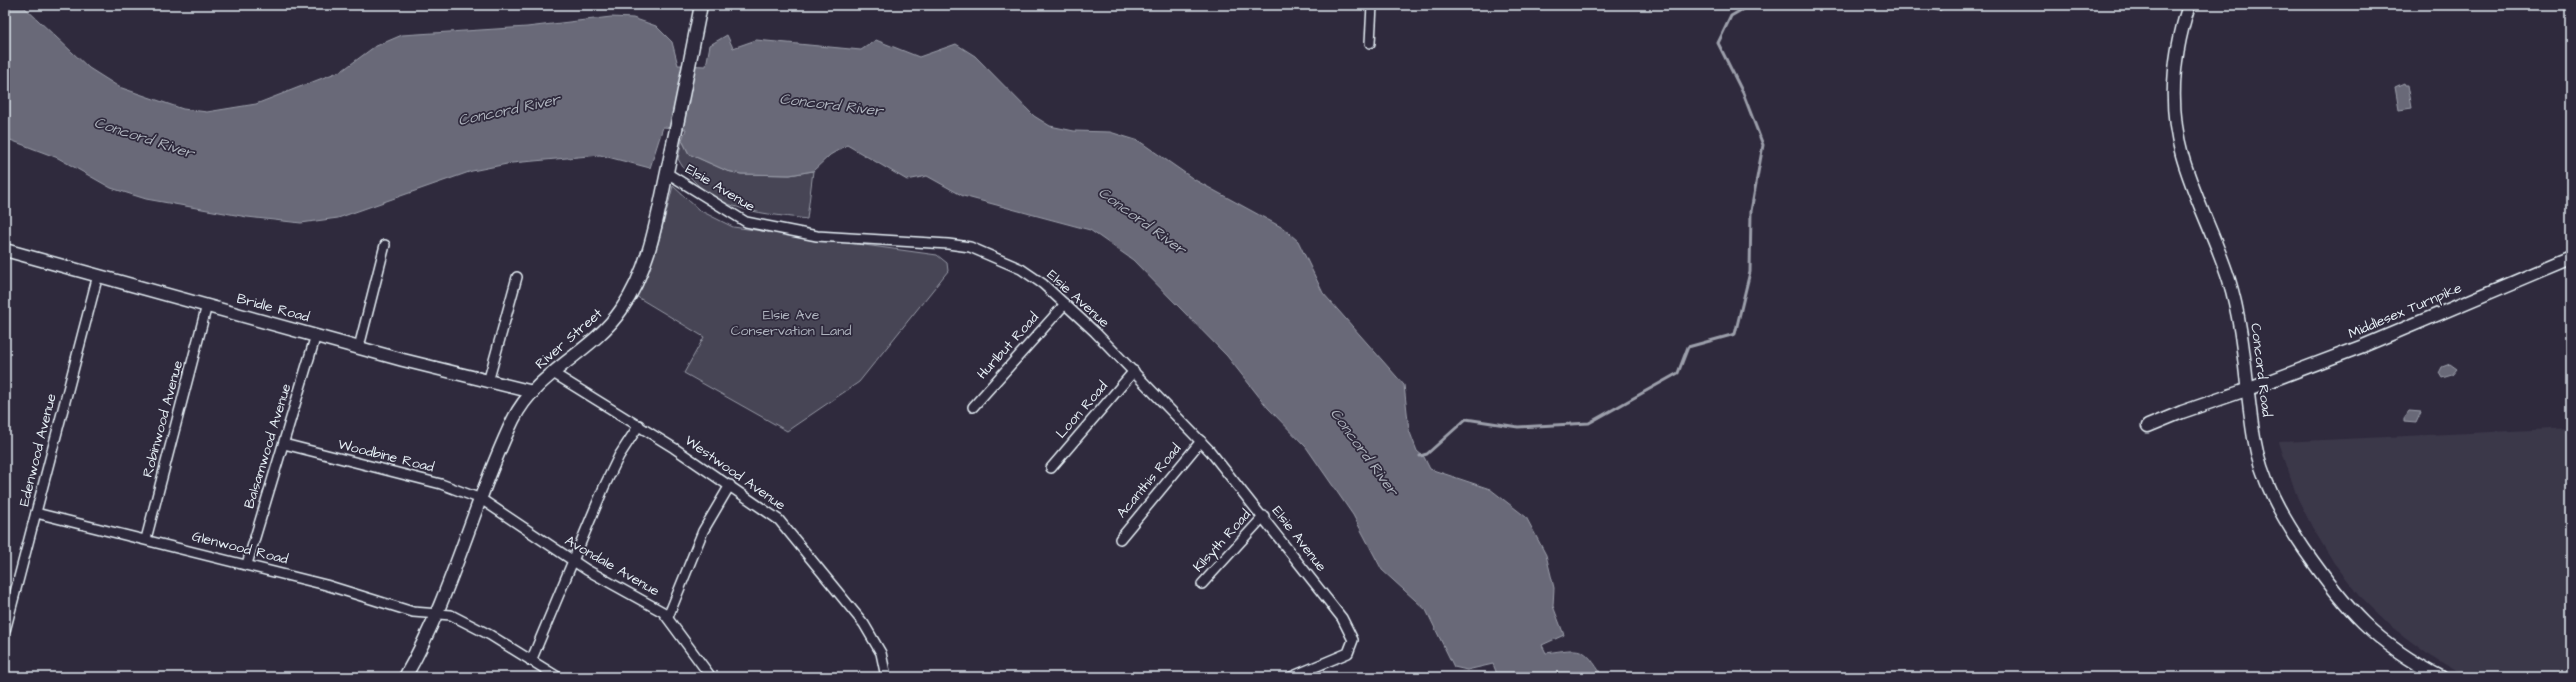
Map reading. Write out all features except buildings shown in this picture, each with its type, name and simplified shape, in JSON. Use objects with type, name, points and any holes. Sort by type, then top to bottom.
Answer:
[{"type":"main road","name":"River Street","points":[[405,677],[436,613],[514,418],[533,392],[553,373],[603,332],[628,300],[649,248],[677,129],[701,5]]},
{"type":"main road","name":"Concord Road","points":[[2189,5],[2176,53],[2174,86],[2177,124],[2182,155],[2229,280],[2242,335],[2258,454],[2269,490],[2285,522],[2325,580],[2357,618],[2400,654],[2441,677]]},
{"type":"main road","name":"Bridle Road","points":[[5,250],[316,336],[488,382],[533,392]]},
{"type":"main road","name":"Middlesex Turnpike","points":[[2148,426],[2182,412],[2249,389],[2363,346],[2571,258]]},
{"type":"street","points":[[1370,43],[1372,5]]},
{"type":"street","name":"Elsie Avenue","points":[[667,173],[738,218],[768,228],[816,236],[948,244],[970,248],[1021,269],[1043,284],[1134,371],[1201,441],[1264,516],[1342,618],[1353,640],[1348,653],[1291,677]]},
{"type":"street","points":[[359,347],[385,245]]},
{"type":"street","name":"Edenwood Avenue","points":[[5,631],[98,275]]},
{"type":"street","points":[[488,382],[517,277]]},
{"type":"street","name":"Hurlbut Road","points":[[973,407],[1065,304]]},
{"type":"street","name":"Robinwood Avenue","points":[[146,540],[207,305]]},
{"type":"street","name":"Balsamwood Avenue","points":[[248,564],[316,336]]},
{"type":"street","name":"Loon Road","points":[[1051,468],[1134,371]]},
{"type":"street","name":"Westwood Avenue","points":[[553,373],[639,425],[730,485],[783,524],[853,609],[874,640],[883,660],[886,677]]},
{"type":"street","points":[[531,661],[604,488],[619,456],[639,425]]},
{"type":"street","name":"Acanthis Road","points":[[1120,539],[1201,441]]},
{"type":"street","name":"Woodbine Road","points":[[284,444],[441,484],[481,499]]},
{"type":"street","points":[[668,617],[703,531],[730,485]]},
{"type":"street","name":"Avondale Avenue","points":[[481,499],[574,562],[668,617],[711,677]]},
{"type":"street","name":"Glenwood Road","points":[[36,513],[248,564],[326,585],[380,603],[418,613],[450,615],[468,623],[558,677]]},
{"type":"street","name":"Kilsyth Road","points":[[1202,584],[1264,516]]},
{"type":"shaded area","points":[[2571,428],[2571,677],[2465,677],[2426,653],[2393,628],[2360,596],[2334,563],[2312,527],[2297,497],[2279,442]]},
{"type":"green space","points":[[682,140],[689,154],[727,171],[741,174],[790,175],[813,171],[807,219],[751,211],[718,199],[703,189],[690,176],[678,159]]},
{"type":"green space","name":"Elsie Ave Conservation Land","points":[[673,186],[699,210],[733,227],[937,255],[947,263],[948,271],[859,382],[787,431],[684,373],[704,337],[634,295],[658,244]]},
{"type":"water","name":"Concord River","points":[[5,5],[22,5],[89,68],[119,87],[183,109],[207,112],[256,104],[343,70],[374,47],[402,35],[527,27],[611,17],[633,18],[656,26],[672,42],[678,65],[706,66],[710,45],[727,35],[733,48],[756,40],[861,50],[876,40],[919,57],[956,44],[975,56],[1034,116],[1050,126],[1074,131],[1110,132],[1139,141],[1195,180],[1283,228],[1298,241],[1323,293],[1404,385],[1409,430],[1417,451],[1424,457],[1430,469],[1490,489],[1526,517],[1546,555],[1554,588],[1553,606],[1564,635],[1542,645],[1546,653],[1567,650],[1580,651],[1591,659],[1603,677],[1491,677],[1497,674],[1493,664],[1467,670],[1454,667],[1426,610],[1382,570],[1353,515],[1306,447],[1268,408],[1227,356],[1133,260],[1090,230],[963,196],[927,176],[907,180],[847,145],[830,155],[813,171],[790,175],[741,174],[727,171],[689,154],[682,140],[686,129],[663,127],[650,168],[600,155],[512,163],[472,171],[338,218],[301,223],[247,217],[146,199],[111,188],[58,158],[5,138]]},
{"type":"water","points":[[2404,83],[2405,85],[2408,85],[2412,108],[2399,110],[2395,87]]},
{"type":"water","points":[[2450,364],[2457,369],[2452,375],[2442,378],[2439,373],[2442,367]]},
{"type":"water","points":[[2409,411],[2421,412],[2416,423],[2404,422],[2404,418]]},
{"type":"waterway","points":[[1420,456],[1427,454],[1466,419],[1518,427],[1589,423],[1678,373],[1688,347],[1735,334],[1750,272],[1751,211],[1763,145],[1743,93],[1718,43],[1731,16],[1750,5]]},
{"type":"waterway","points":[[1922,5],[1939,10],[1945,5]]}]
